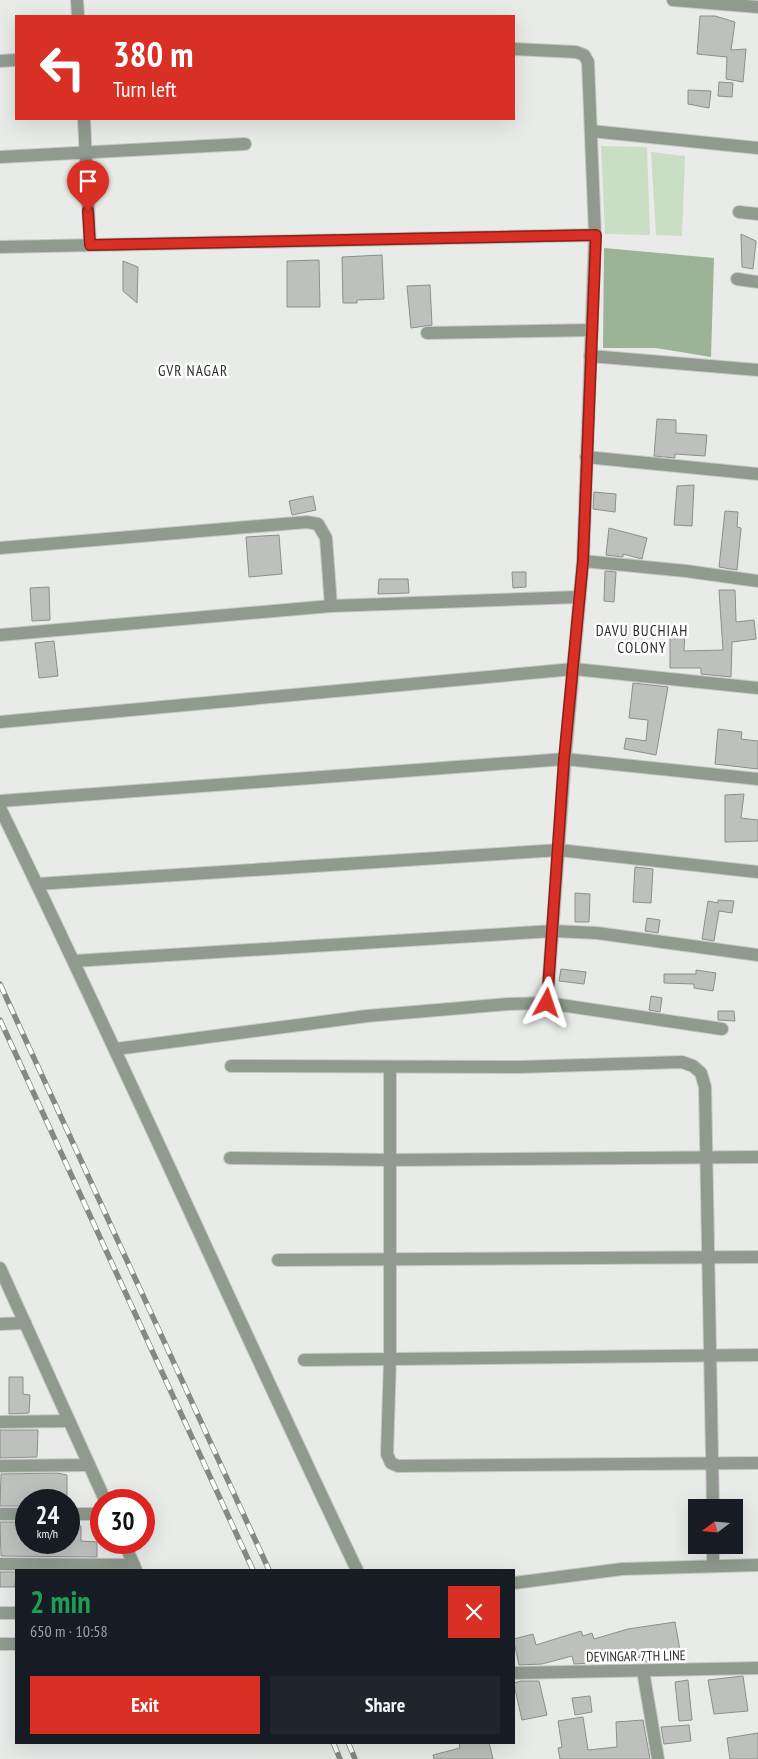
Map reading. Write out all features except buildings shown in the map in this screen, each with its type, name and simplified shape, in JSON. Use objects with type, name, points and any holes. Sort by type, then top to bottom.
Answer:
[{"type":"street","points":[[77,0],[78,15]]},
{"type":"street","points":[[673,0],[758,7]]},
{"type":"street","points":[[515,49],[576,52],[584,55],[588,62],[596,235],[583,561],[564,759],[547,1003]]},
{"type":"street","points":[[0,61],[15,60]]},
{"type":"street","points":[[84,120],[90,245]]},
{"type":"street","points":[[591,131],[758,148]]},
{"type":"street","points":[[0,157],[245,144]]},
{"type":"street","points":[[739,212],[758,214]]},
{"type":"street","points":[[0,247],[596,235]]},
{"type":"street","points":[[737,279],[758,282]]},
{"type":"street","points":[[427,333],[592,330]]},
{"type":"street","points":[[590,356],[758,370]]},
{"type":"street","points":[[586,457],[758,474]]},
{"type":"street","points":[[0,548],[307,522],[318,524],[326,538],[331,606]]},
{"type":"street","points":[[583,561],[686,571],[758,581]]},
{"type":"street","points":[[0,635],[331,606],[579,597]]},
{"type":"street","points":[[0,722],[574,669],[758,688]]},
{"type":"street","points":[[0,801],[564,759],[758,778]]},
{"type":"street","points":[[0,808],[116,1049],[357,1569]]},
{"type":"street","points":[[37,884],[559,850],[758,872]]},
{"type":"street","points":[[74,962],[553,931],[597,933],[758,955]]},
{"type":"street","points":[[116,1049],[368,1016],[508,1004],[547,1003],[722,1029]]},
{"type":"street","points":[[231,1066],[520,1067],[682,1062],[693,1066],[701,1073],[705,1087],[708,1158],[713,1499]]},
{"type":"street","points":[[390,1067],[391,1260],[387,1454],[391,1464],[398,1466],[758,1463]]},
{"type":"street","points":[[230,1158],[391,1160],[758,1157]]},
{"type":"street","points":[[278,1260],[758,1257]]},
{"type":"street","points":[[0,1268],[99,1489]]},
{"type":"street","points":[[0,1324],[25,1322]]},
{"type":"street","points":[[304,1360],[758,1355]]},
{"type":"street","points":[[0,1422],[69,1421]]},
{"type":"street","points":[[0,1466],[89,1465]]},
{"type":"street","points":[[0,1514],[15,1514]]},
{"type":"street","points":[[0,1564],[135,1568],[129,1554]]},
{"type":"street","points":[[713,1554],[713,1565]]},
{"type":"street","points":[[515,1583],[622,1569],[758,1564]]},
{"type":"street","points":[[0,1613],[15,1613]]},
{"type":"street","points":[[0,1644],[15,1644]]},
{"type":"street","name":"DEVINGAR 7TH LINE","points":[[515,1674],[758,1668]]},
{"type":"street","points":[[643,1671],[658,1759]]},
{"type":"green space","points":[[601,146],[647,147],[650,235],[605,234]]},
{"type":"green space","points":[[651,152],[685,156],[682,236],[656,235]]},
{"type":"green space","points":[[604,248],[714,258],[711,357],[656,348],[603,348]]},
{"type":"railway","points":[[0,984],[269,1569]]},
{"type":"railway","points":[[0,1020],[253,1569]]},
{"type":"railway","points":[[334,1744],[340,1759]]},
{"type":"railway","points":[[349,1744],[355,1759]]},
{"type":"district","name":"GVR NAGAR","points":[[193,370]]},
{"type":"district","name":"DAVU BUCHIAH COLONY","points":[[642,638]]},
{"type":"route","points":[[88,211],[90,245],[596,235],[583,561],[564,759],[557,882],[547,1003]]}]
